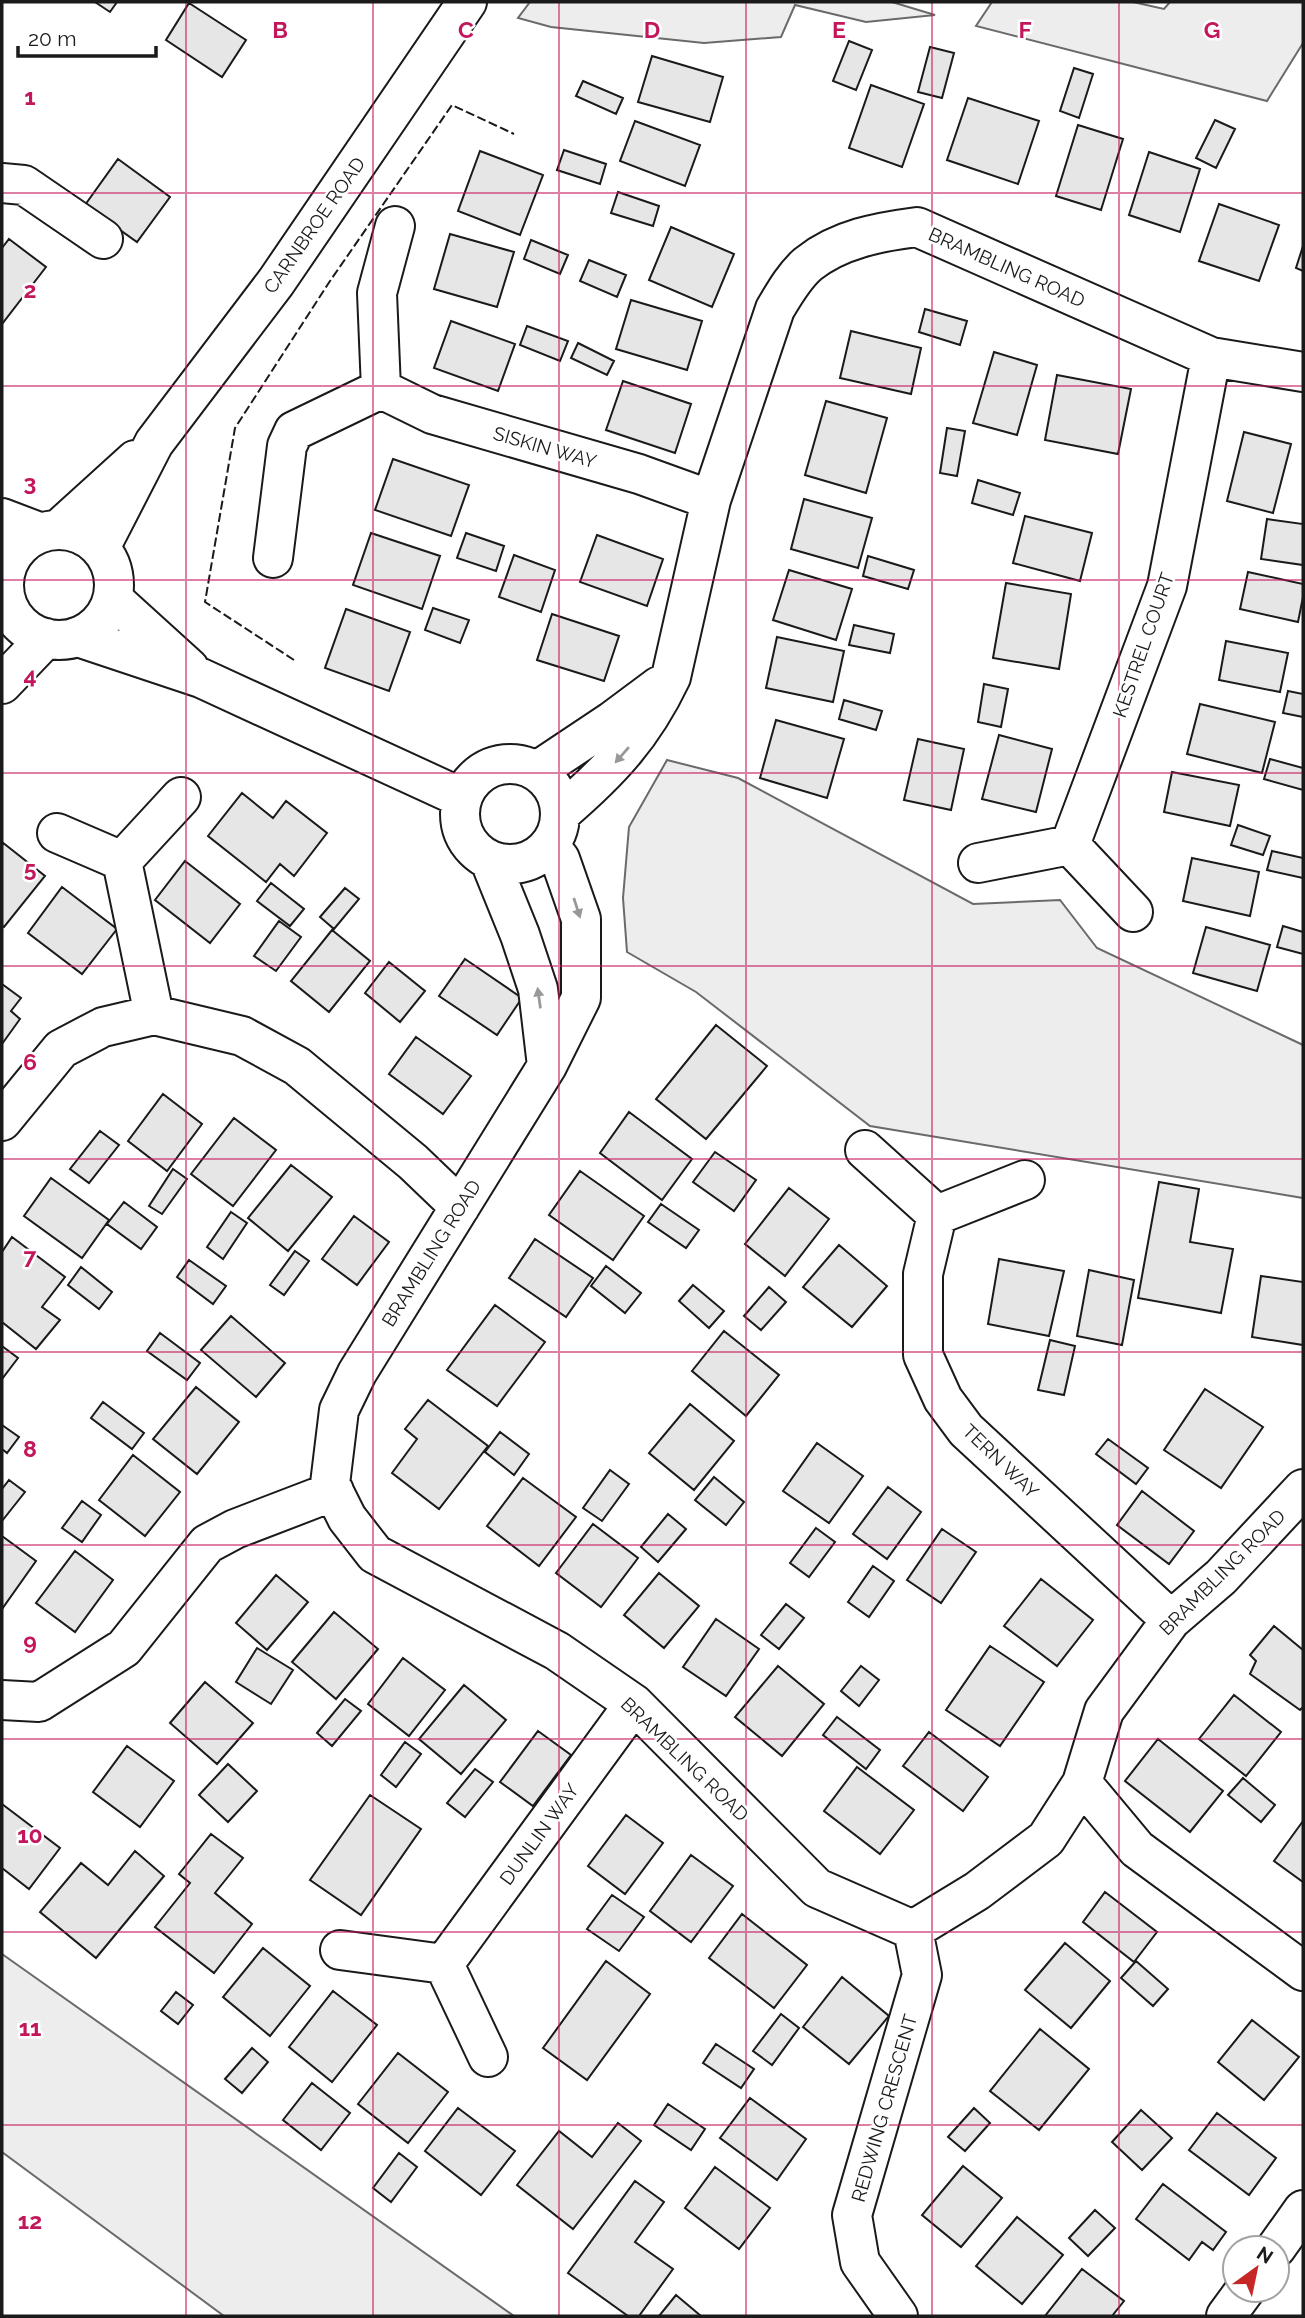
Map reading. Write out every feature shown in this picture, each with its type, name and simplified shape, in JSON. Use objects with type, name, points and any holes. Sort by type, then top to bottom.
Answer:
[{"type":"street","name":"CARNBROE ROAD","points":[[100,548],[154,443],[276,282],[467,2]]},
{"type":"street","points":[[2,183],[24,186],[103,239]]},
{"type":"street","points":[[273,558],[287,446],[294,431],[381,389],[377,293],[395,226]]},
{"type":"street","name":"BRAMBLING ROAD","points":[[1303,372],[1211,357],[917,227],[877,233],[841,245],[807,265],[788,286],[775,309],[711,500],[671,677],[634,742],[556,830],[561,859],[581,919],[581,998],[547,1066],[356,1373],[339,1410],[330,1484],[346,1518],[375,1554],[556,1651],[634,1704],[817,1888],[913,1930],[977,1891],[1046,1839],[1082,1783],[1104,1711],[1171,1620],[1221,1577],[1303,1489]]},
{"type":"street","name":"KESTREL COURT","points":[[1070,845],[1167,586],[1211,357]]},
{"type":"street","name":"SISKIN WAY","points":[[381,389],[432,414],[639,474],[711,500]]},
{"type":"street","name":"CARNBROE ROAD","points":[[49,531],[154,443]]},
{"type":"street","points":[[2,518],[49,531],[85,535],[100,548],[112,566],[115,586],[107,613],[95,627],[62,637],[2,684]]},
{"type":"street","points":[[49,531],[17,548],[10,557],[4,595],[20,624],[201,678],[462,797]]},
{"type":"street","points":[[113,599],[201,678]]},
{"type":"street","points":[[537,771],[612,721],[671,677]]},
{"type":"street","points":[[508,763],[526,765],[550,783],[558,796],[556,830],[528,862],[511,865],[490,860],[475,851],[462,829],[462,797],[471,782],[491,767],[508,763]]},
{"type":"street","points":[[122,861],[181,797]]},
{"type":"street","points":[[57,833],[122,861]]},
{"type":"street","points":[[978,863],[1070,845],[1133,912]]},
{"type":"street","points":[[490,860],[538,989],[547,1066]]},
{"type":"street","points":[[122,861],[154,1015]]},
{"type":"street","points":[[2,1122],[61,1049],[103,1027],[154,1015],[242,1036],[297,1066],[413,1162],[460,1207]]},
{"type":"street","points":[[865,1150],[937,1215],[1026,1180]]},
{"type":"street","name":"TERN WAY","points":[[937,1215],[923,1274],[923,1355],[943,1399],[966,1430],[1171,1620]]},
{"type":"street","points":[[2,1700],[39,1702],[124,1648],[206,1544],[235,1529],[334,1491]]},
{"type":"street","name":"DUNLIN WAY","points":[[444,1964],[634,1704]]},
{"type":"street","points":[[1082,1783],[1137,1849],[1303,1971]]},
{"type":"street","name":"REDWING CRESCENT","points":[[898,2316],[860,2262],[852,2215],[922,1975],[913,1930]]},
{"type":"street","points":[[340,1950],[444,1964],[488,2057]]},
{"type":"street","points":[[1286,2234],[1303,2210]]},
{"type":"shaded area","points":[[530,2],[892,2],[935,15],[866,22],[795,5],[781,37],[704,43],[551,27],[518,18]]},
{"type":"shaded area","points":[[992,2],[1133,2],[1164,9],[1170,2],[1303,2],[1303,43],[1267,101],[976,26]]},
{"type":"shaded area","points":[[667,760],[738,778],[973,904],[1060,900],[1097,948],[1303,1045],[1303,1198],[870,1126],[696,992],[627,952],[623,898],[629,827]]},
{"type":"shaded area","points":[[2,1954],[514,2316],[224,2316],[2,2152]]},
{"type":"building","points":[[95,2],[117,2],[110,12]]},
{"type":"building","points":[[189,3],[246,40],[222,77],[166,40]]},
{"type":"building","points":[[849,41],[872,50],[856,90],[833,81]]},
{"type":"building","points":[[930,47],[954,53],[942,98],[918,92]]},
{"type":"building","points":[[652,56],[723,77],[710,122],[638,102]]},
{"type":"building","points":[[1074,68],[1093,74],[1079,118],[1060,111]]},
{"type":"building","points":[[583,81],[623,98],[616,114],[576,96]]},
{"type":"building","points":[[871,85],[924,104],[902,167],[849,148]]},
{"type":"building","points":[[968,98],[1039,121],[1018,184],[947,160]]},
{"type":"building","points":[[1215,120],[1235,129],[1216,168],[1196,158]]},
{"type":"building","points":[[635,121],[700,145],[685,186],[620,161]]},
{"type":"building","points":[[1078,125],[1123,139],[1101,210],[1056,196]]},
{"type":"building","points":[[564,150],[606,164],[600,184],[557,170]]},
{"type":"building","points":[[480,151],[543,175],[520,235],[458,211]]},
{"type":"building","points":[[1149,152],[1200,169],[1180,232],[1129,215]]},
{"type":"building","points":[[118,159],[170,197],[137,242],[85,205]]},
{"type":"building","points":[[618,192],[659,206],[653,226],[611,213]]},
{"type":"building","points":[[1219,204],[1279,225],[1259,281],[1199,261]]},
{"type":"building","points":[[671,227],[734,254],[712,307],[649,280]]},
{"type":"building","points":[[450,234],[514,252],[497,307],[434,289]]},
{"type":"building","points":[[9,239],[46,267],[2,324],[2,248]]},
{"type":"building","points":[[531,240],[568,255],[560,274],[524,259]]},
{"type":"building","points":[[1303,246],[1303,271],[1296,268]]},
{"type":"building","points":[[589,260],[626,275],[617,297],[580,281]]},
{"type":"building","points":[[631,300],[702,321],[687,370],[616,349]]},
{"type":"building","points":[[925,309],[967,321],[960,345],[919,332]]},
{"type":"building","points":[[451,321],[515,344],[498,391],[434,368]]},
{"type":"building","points":[[527,326],[568,341],[560,361],[520,345]]},
{"type":"building","points":[[851,331],[921,348],[911,394],[840,378]]},
{"type":"building","points":[[578,343],[614,361],[607,375],[571,358]]},
{"type":"building","points":[[994,352],[1037,365],[1017,435],[973,423]]},
{"type":"building","points":[[1057,375],[1131,389],[1118,454],[1045,440]]},
{"type":"building","points":[[623,381],[691,404],[675,453],[606,430]]},
{"type":"building","points":[[826,401],[887,418],[866,493],[805,475]]},
{"type":"building","points":[[947,428],[965,431],[957,476],[940,473]]},
{"type":"building","points":[[1244,432],[1291,444],[1273,513],[1227,501]]},
{"type":"building","points":[[393,459],[469,485],[451,536],[375,510]]},
{"type":"building","points":[[978,480],[1020,493],[1013,515],[972,503]]},
{"type":"building","points":[[804,499],[872,518],[858,568],[791,549]]},
{"type":"building","points":[[1025,516],[1092,533],[1080,581],[1013,563]]},
{"type":"building","points":[[1267,519],[1303,524],[1303,565],[1261,559]]},
{"type":"building","points":[[371,533],[440,556],[422,609],[353,585]]},
{"type":"building","points":[[466,533],[504,546],[496,571],[457,558]]},
{"type":"building","points":[[597,535],[663,559],[647,606],[580,582]]},
{"type":"building","points":[[514,555],[555,570],[541,612],[499,597]]},
{"type":"building","points":[[868,556],[914,570],[908,589],[863,576]]},
{"type":"building","points":[[789,570],[852,589],[836,640],[773,620]]},
{"type":"building","points":[[1248,572],[1303,584],[1298,622],[1240,609]]},
{"type":"building","points":[[1006,583],[1071,594],[1059,669],[993,658]]},
{"type":"building","points":[[433,608],[469,620],[460,643],[425,630]]},
{"type":"building","points":[[346,609],[410,632],[389,691],[325,668]]},
{"type":"building","points":[[552,614],[619,636],[604,681],[537,660]]},
{"type":"building","points":[[854,625],[894,634],[890,653],[849,645]]},
{"type":"building","points":[[777,637],[844,651],[833,702],[766,688]]},
{"type":"building","points":[[1226,641],[1288,653],[1280,692],[1219,680]]},
{"type":"building","points":[[984,684],[1008,689],[1001,727],[978,722]]},
{"type":"building","points":[[1288,691],[1303,694],[1303,717],[1283,713]]},
{"type":"building","points":[[844,700],[882,711],[876,730],[839,719]]},
{"type":"building","points":[[1200,704],[1275,722],[1262,773],[1187,754]]},
{"type":"building","points":[[776,720],[844,739],[827,798],[760,778]]},
{"type":"building","points":[[999,735],[1052,749],[1036,812],[982,799]]},
{"type":"building","points":[[918,739],[964,749],[951,810],[904,800]]},
{"type":"building","points":[[1270,759],[1303,768],[1303,790],[1264,779]]},
{"type":"building","points":[[1172,772],[1239,785],[1230,826],[1164,812]]},
{"type":"building","points":[[242,793],[273,818],[286,801],[327,833],[294,876],[280,864],[266,882],[208,836]]},
{"type":"building","points":[[1238,825],[1270,836],[1263,855],[1231,845]]},
{"type":"building","points":[[2,842],[45,876],[4,927],[2,926]]},
{"type":"building","points":[[1272,851],[1303,858],[1303,878],[1267,870]]},
{"type":"building","points":[[1192,858],[1259,872],[1250,916],[1183,901]]},
{"type":"building","points":[[185,861],[240,904],[210,943],[155,900]]},
{"type":"building","points":[[271,883],[304,909],[290,926],[257,901]]},
{"type":"building","points":[[62,887],[117,929],[82,974],[28,933]]},
{"type":"building","points":[[345,888],[359,899],[334,929],[320,917]]},
{"type":"building","points":[[279,921],[301,937],[276,971],[254,956]]},
{"type":"building","points":[[1283,926],[1303,932],[1303,954],[1277,947]]},
{"type":"building","points":[[1206,927],[1270,945],[1257,991],[1193,973]]},
{"type":"building","points":[[332,930],[370,961],[329,1012],[291,981]]},
{"type":"building","points":[[465,959],[522,998],[497,1035],[439,996]]},
{"type":"building","points":[[389,962],[425,991],[400,1022],[365,993]]},
{"type":"building","points":[[2,984],[21,998],[11,1011],[20,1019],[2,1044]]},
{"type":"building","points":[[716,1025],[767,1066],[706,1139],[656,1099]]},
{"type":"building","points":[[416,1037],[471,1076],[443,1114],[389,1074]]},
{"type":"building","points":[[163,1094],[202,1124],[167,1171],[128,1141]]},
{"type":"building","points":[[629,1112],[692,1159],[662,1200],[600,1153]]},
{"type":"building","points":[[234,1118],[276,1150],[233,1206],[191,1174]]},
{"type":"building","points":[[100,1131],[119,1145],[89,1183],[70,1169]]},
{"type":"building","points":[[715,1152],[756,1180],[734,1211],[693,1182]]},
{"type":"building","points":[[291,1165],[332,1197],[288,1251],[248,1218]]},
{"type":"building","points":[[173,1169],[187,1179],[162,1214],[149,1206]]},
{"type":"building","points":[[580,1171],[644,1216],[613,1260],[549,1215]]},
{"type":"building","points":[[51,1178],[109,1220],[82,1258],[24,1216]]},
{"type":"building","points":[[1159,1182],[1199,1189],[1190,1242],[1233,1249],[1221,1313],[1138,1298]]},
{"type":"building","points":[[789,1188],[829,1219],[785,1276],[745,1244]]},
{"type":"building","points":[[124,1202],[157,1227],[141,1249],[107,1224]]},
{"type":"building","points":[[661,1204],[699,1230],[686,1248],[648,1222]]},
{"type":"building","points":[[231,1212],[247,1223],[223,1259],[207,1247]]},
{"type":"building","points":[[354,1216],[389,1242],[357,1285],[322,1259]]},
{"type":"building","points":[[12,1237],[65,1277],[42,1307],[60,1320],[36,1349],[2,1322],[2,1252]]},
{"type":"building","points":[[535,1239],[593,1278],[566,1317],[509,1278]]},
{"type":"building","points":[[839,1245],[887,1286],[852,1327],[803,1287]]},
{"type":"building","points":[[295,1251],[309,1261],[284,1295],[270,1285]]},
{"type":"building","points":[[999,1259],[1064,1271],[1049,1336],[988,1324]]},
{"type":"building","points":[[189,1260],[226,1286],[213,1304],[177,1277]]},
{"type":"building","points":[[606,1266],[641,1293],[625,1313],[591,1286]]},
{"type":"building","points":[[81,1267],[112,1292],[99,1309],[68,1285]]},
{"type":"building","points":[[1089,1270],[1134,1280],[1122,1345],[1077,1336]]},
{"type":"building","points":[[1261,1276],[1303,1282],[1303,1345],[1252,1337]]},
{"type":"building","points":[[693,1285],[724,1311],[709,1328],[679,1301]]},
{"type":"building","points":[[769,1287],[786,1302],[761,1330],[744,1316]]},
{"type":"building","points":[[495,1305],[545,1342],[497,1406],[447,1370]]},
{"type":"building","points":[[231,1316],[285,1363],[256,1397],[201,1350]]},
{"type":"building","points":[[724,1331],[779,1375],[746,1416],[692,1371]]},
{"type":"building","points":[[160,1333],[200,1363],[187,1380],[147,1351]]},
{"type":"building","points":[[1050,1340],[1075,1346],[1064,1395],[1038,1390]]},
{"type":"building","points":[[2,1346],[18,1358],[2,1379]]},
{"type":"building","points":[[196,1387],[239,1422],[197,1474],[153,1439]]},
{"type":"building","points":[[1205,1389],[1263,1427],[1221,1488],[1164,1450]]},
{"type":"building","points":[[428,1400],[488,1446],[439,1509],[392,1473],[417,1439],[405,1429]]},
{"type":"building","points":[[103,1402],[144,1433],[132,1449],[91,1418]]},
{"type":"building","points":[[690,1404],[734,1441],[694,1490],[649,1453]]},
{"type":"building","points":[[2,1425],[19,1437],[7,1453],[2,1449]]},
{"type":"building","points":[[500,1432],[529,1454],[514,1475],[485,1452]]},
{"type":"building","points":[[1108,1439],[1148,1468],[1136,1484],[1096,1454]]},
{"type":"building","points":[[817,1443],[863,1476],[829,1523],[783,1491]]},
{"type":"building","points":[[133,1455],[180,1492],[145,1536],[99,1500]]},
{"type":"building","points":[[610,1470],[629,1484],[602,1521],[583,1508]]},
{"type":"building","points":[[714,1477],[744,1502],[726,1525],[695,1500]]},
{"type":"building","points":[[523,1478],[576,1517],[539,1566],[487,1526]]},
{"type":"building","points":[[9,1480],[25,1492],[2,1521],[2,1489]]},
{"type":"building","points":[[888,1487],[921,1512],[887,1559],[853,1534]]},
{"type":"building","points":[[1142,1491],[1194,1531],[1169,1564],[1117,1525]]},
{"type":"building","points":[[82,1501],[101,1515],[82,1542],[62,1528]]},
{"type":"building","points":[[668,1514],[686,1529],[658,1562],[641,1547]]},
{"type":"building","points":[[593,1524],[638,1558],[601,1607],[556,1573]]},
{"type":"building","points":[[816,1528],[835,1542],[809,1577],[790,1563]]},
{"type":"building","points":[[942,1529],[976,1552],[941,1603],[907,1580]]},
{"type":"building","points":[[2,1536],[36,1561],[2,1609]]},
{"type":"building","points":[[75,1551],[113,1580],[75,1632],[36,1603]]},
{"type":"building","points":[[873,1566],[894,1581],[869,1617],[848,1602]]},
{"type":"building","points":[[659,1573],[699,1606],[664,1648],[624,1615]]},
{"type":"building","points":[[276,1575],[308,1602],[267,1650],[236,1623]]},
{"type":"building","points":[[1041,1579],[1093,1620],[1057,1666],[1004,1626]]},
{"type":"building","points":[[786,1604],[804,1618],[779,1649],[761,1635]]},
{"type":"building","points":[[334,1612],[378,1649],[336,1699],[292,1662]]},
{"type":"building","points":[[716,1619],[759,1649],[726,1696],[683,1667]]},
{"type":"building","points":[[1274,1626],[1303,1650],[1303,1707],[1300,1710],[1250,1674],[1256,1661],[1250,1655]]},
{"type":"building","points":[[990,1646],[1044,1682],[1000,1746],[946,1710]]},
{"type":"building","points":[[257,1648],[293,1670],[271,1704],[236,1682]]},
{"type":"building","points":[[403,1658],[445,1690],[409,1736],[368,1704]]},
{"type":"building","points":[[778,1666],[824,1704],[782,1756],[735,1717]]},
{"type":"building","points":[[861,1666],[879,1680],[859,1706],[841,1691]]},
{"type":"building","points":[[205,1682],[253,1723],[217,1764],[170,1723]]},
{"type":"building","points":[[464,1685],[506,1720],[461,1774],[419,1739]]},
{"type":"building","points":[[1234,1695],[1281,1732],[1246,1776],[1199,1739]]},
{"type":"building","points":[[345,1699],[361,1711],[332,1746],[317,1733]]},
{"type":"building","points":[[837,1717],[880,1750],[866,1769],[823,1735]]},
{"type":"building","points":[[538,1731],[571,1755],[533,1806],[500,1782]]},
{"type":"building","points":[[929,1732],[988,1777],[963,1811],[903,1766]]},
{"type":"building","points":[[1158,1739],[1223,1791],[1190,1832],[1125,1781]]},
{"type":"building","points":[[405,1742],[421,1754],[396,1787],[381,1775]]},
{"type":"building","points":[[127,1746],[174,1781],[140,1827],[93,1792]]},
{"type":"building","points":[[228,1764],[257,1791],[228,1822],[199,1795]]},
{"type":"building","points":[[857,1767],[914,1810],[880,1854],[824,1811]]},
{"type":"building","points":[[475,1769],[493,1782],[465,1817],[447,1803]]},
{"type":"building","points":[[1243,1778],[1275,1805],[1261,1822],[1228,1795]]},
{"type":"building","points":[[370,1795],[421,1829],[361,1915],[310,1880]]},
{"type":"building","points":[[2,1804],[60,1848],[29,1889],[2,1868]]},
{"type":"building","points":[[626,1815],[663,1843],[625,1894],[588,1866]]},
{"type":"building","points":[[1303,1821],[1303,1882],[1274,1861]]},
{"type":"building","points":[[211,1834],[243,1858],[215,1893],[252,1924],[214,1973],[155,1927],[190,1883],[179,1874]]},
{"type":"building","points":[[135,1851],[164,1876],[96,1958],[40,1912],[81,1863],[108,1885]]},
{"type":"building","points":[[691,1855],[733,1886],[691,1942],[650,1911]]},
{"type":"building","points":[[1105,1892],[1157,1932],[1134,1962],[1083,1922]]},
{"type":"building","points":[[612,1895],[644,1917],[619,1951],[587,1929]]},
{"type":"building","points":[[742,1914],[807,1965],[774,2008],[709,1958]]},
{"type":"building","points":[[1065,1943],[1110,1981],[1071,2028],[1025,1990]]},
{"type":"building","points":[[263,1948],[310,1986],[270,2036],[223,1997]]},
{"type":"building","points":[[606,1961],[650,1994],[587,2080],[543,2048]]},
{"type":"building","points":[[1136,1961],[1168,1989],[1153,2006],[1121,1978]]},
{"type":"building","points":[[842,1977],[889,2016],[849,2064],[803,2027]]},
{"type":"building","points":[[333,1991],[377,2025],[332,2082],[289,2047]]},
{"type":"building","points":[[176,1992],[193,2005],[178,2024],[161,2011]]},
{"type":"building","points":[[781,2014],[799,2028],[772,2065],[753,2051]]},
{"type":"building","points":[[1252,2020],[1299,2057],[1264,2100],[1218,2062]]},
{"type":"building","points":[[1040,2029],[1089,2069],[1039,2130],[990,2091]]},
{"type":"building","points":[[716,2044],[754,2069],[741,2088],[703,2063]]},
{"type":"building","points":[[252,2048],[268,2062],[242,2093],[225,2079]]},
{"type":"building","points":[[398,2053],[448,2092],[408,2143],[358,2104]]},
{"type":"building","points":[[312,2083],[350,2113],[321,2150],[283,2120]]},
{"type":"building","points":[[750,2098],[806,2139],[777,2180],[720,2138]]},
{"type":"building","points":[[668,2104],[705,2129],[691,2150],[654,2125]]},
{"type":"building","points":[[458,2108],[515,2151],[481,2195],[425,2151]]},
{"type":"building","points":[[974,2108],[990,2123],[965,2151],[948,2137]]},
{"type":"building","points":[[1141,2110],[1172,2138],[1142,2170],[1112,2142]]},
{"type":"building","points":[[1217,2113],[1276,2158],[1249,2195],[1189,2150]]},
{"type":"building","points":[[618,2123],[641,2141],[573,2229],[517,2185],[559,2131],[592,2157]]},
{"type":"building","points":[[399,2153],[417,2167],[391,2202],[373,2188]]},
{"type":"building","points":[[963,2166],[1002,2198],[961,2247],[922,2215]]},
{"type":"building","points":[[715,2167],[770,2208],[739,2249],[685,2208]]},
{"type":"building","points":[[635,2181],[664,2202],[635,2242],[673,2269],[639,2316],[628,2316],[568,2273]]},
{"type":"building","points":[[1163,2184],[1226,2232],[1221,2234],[1221,2239],[1213,2250],[1202,2242],[1189,2260],[1136,2219]]},
{"type":"building","points":[[1095,2210],[1115,2228],[1088,2256],[1069,2238]]},
{"type":"building","points":[[1017,2217],[1063,2255],[1022,2304],[976,2266]]},
{"type":"building","points":[[1082,2269],[1124,2301],[1112,2316],[1045,2316]]},
{"type":"building","points":[[676,2295],[701,2316],[659,2316]]},
{"type":"fence","points":[[294,660],[205,602],[235,428],[330,281],[452,105],[514,134]]}]
